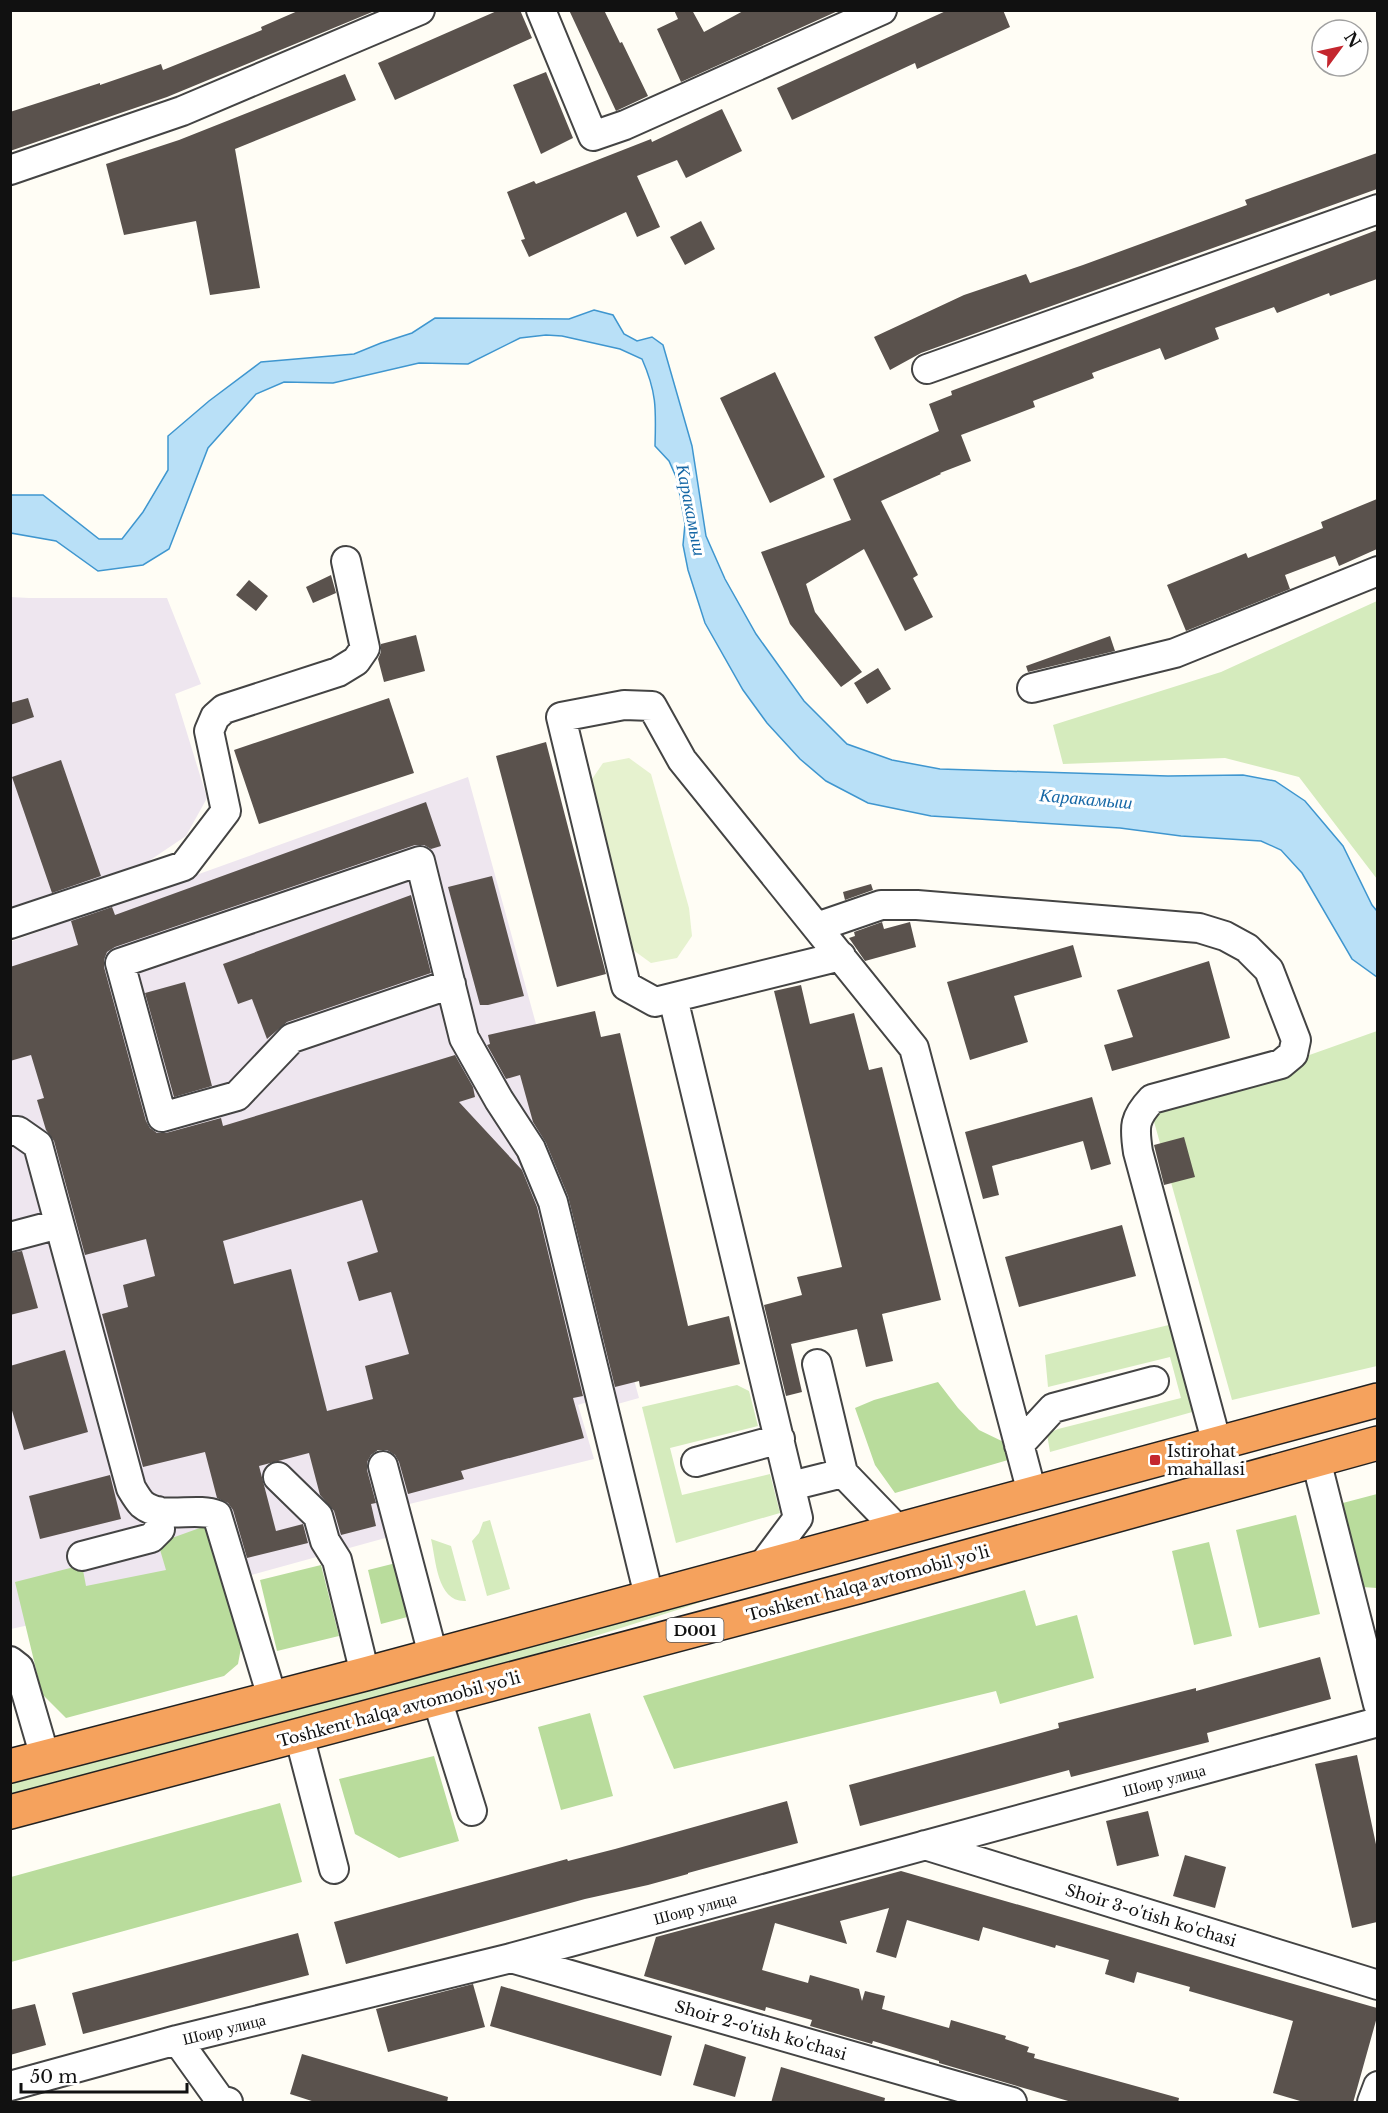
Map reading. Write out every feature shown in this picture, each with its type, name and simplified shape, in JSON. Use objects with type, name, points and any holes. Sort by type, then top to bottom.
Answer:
[{"type":"highway","points":[[10,1766],[366,1674],[1377,1400]]},
{"type":"highway","name":"Toshkent halqa avtomobil yo'li","points":[[10,1812],[857,1587],[1377,1443]]},
{"type":"highway","points":[[844,1543],[857,1587]]},
{"type":"street","points":[[10,170],[182,111],[420,10]]},
{"type":"street","points":[[541,10],[592,136],[626,125],[882,10]]},
{"type":"street","points":[[927,369],[1377,209]]},
{"type":"street","points":[[10,924],[184,866],[226,811],[209,731],[215,717],[224,709],[338,672],[356,661],[365,648],[346,561]]},
{"type":"street","points":[[1032,688],[1175,653],[1377,571]]},
{"type":"street","points":[[841,956],[655,1002],[626,986],[561,717],[624,705],[652,706],[682,760],[841,956],[914,1048],[1032,1493]]},
{"type":"street","points":[[451,984],[292,1038],[237,1096],[162,1118],[120,963],[420,861],[451,984],[464,1038],[499,1100],[531,1149],[553,1202],[649,1596]]},
{"type":"street","points":[[817,927],[881,905],[917,905],[1199,928],[1225,936],[1247,948],[1269,970],[1296,1040],[1293,1054],[1281,1064],[1152,1099],[1139,1113],[1134,1129],[1138,1152],[1217,1444]]},
{"type":"street","points":[[673,998],[798,1518],[763,1565]]},
{"type":"street","points":[[10,1131],[18,1131],[38,1145],[131,1488],[142,1504],[158,1511],[208,1511],[217,1515],[272,1697]]},
{"type":"street","points":[[10,1237],[59,1224]]},
{"type":"street","points":[[817,1364],[843,1473],[897,1529]]},
{"type":"street","points":[[1019,1445],[1053,1408],[1154,1381]]},
{"type":"street","points":[[696,1462],[780,1439]]},
{"type":"street","points":[[1316,1460],[1377,1704]]},
{"type":"street","points":[[383,1466],[433,1655]]},
{"type":"street","points":[[791,1486],[843,1473]]},
{"type":"street","points":[[278,1476],[318,1516],[325,1541],[337,1560],[366,1674]]},
{"type":"street","points":[[82,1556],[151,1538],[160,1529],[158,1511]]},
{"type":"street","points":[[10,1661],[19,1668],[45,1757]]},
{"type":"street","points":[[437,1698],[472,1811]]},
{"type":"street","name":"Шоир улица","points":[[10,2086],[177,2040],[511,1958],[1377,1722]]},
{"type":"street","points":[[299,1735],[334,1869]]},
{"type":"street","name":"Shoir 3-o'tish ko'chasi","points":[[925,1845],[1377,1985]]},
{"type":"street","name":"Shoir 2-o'tish ko'chasi","points":[[511,1958],[1012,2103]]},
{"type":"street","points":[[177,2040],[220,2100],[228,2103]]},
{"type":"street","points":[[1372,2103],[1377,2086]]},
{"type":"shaded area","points":[[10,597],[167,598],[201,684],[175,694],[207,798],[186,836],[116,883],[10,921]]},
{"type":"shaded area","points":[[468,777],[639,1398],[596,1410],[593,1400],[578,1405],[594,1459],[397,1507],[383,1448],[370,1451],[389,1537],[233,1580],[11,1629],[10,942]]},
{"type":"green space","points":[[1377,601],[1377,879],[1299,777],[1225,758],[1063,764],[1053,725],[1221,672]]},
{"type":"green space","points":[[629,758],[651,774],[689,908],[692,936],[677,958],[651,963],[629,947],[588,785],[603,763]]},
{"type":"green space","points":[[1377,1031],[1377,1366],[1232,1400],[1151,1111]]},
{"type":"green space","points":[[1177,1323],[1203,1409],[1050,1452],[1047,1434],[1058,1429],[1181,1398],[1170,1357],[1048,1387],[1045,1355]]},
{"type":"green space","points":[[938,1382],[979,1430],[1012,1446],[1008,1460],[895,1493],[875,1465],[855,1408],[874,1400]]},
{"type":"green space","points":[[737,1385],[749,1391],[758,1426],[670,1448],[682,1495],[770,1474],[780,1513],[676,1543],[642,1407]]},
{"type":"green space","points":[[1377,1494],[1377,1588],[1362,1587],[1339,1504]]},
{"type":"green space","points":[[1296,1515],[1320,1614],[1259,1628],[1236,1530]]},
{"type":"green space","points":[[490,1520],[510,1589],[487,1596],[472,1541],[479,1533],[483,1522]]},
{"type":"green space","points":[[208,1525],[242,1642],[238,1664],[224,1676],[66,1718],[42,1694],[15,1582],[82,1565],[86,1586],[166,1570],[158,1543]]},
{"type":"green space","points":[[431,1539],[451,1546],[466,1601],[456,1600],[444,1588]]},
{"type":"green space","points":[[1209,1542],[1232,1636],[1194,1645],[1172,1551]]},
{"type":"green space","points":[[404,1561],[411,1616],[381,1624],[368,1570]]},
{"type":"green space","points":[[321,1565],[339,1636],[277,1651],[260,1580]]},
{"type":"green space","points":[[739,1589],[468,1674],[11,1795],[11,1781]]},
{"type":"green space","points":[[1025,1590],[1036,1626],[1077,1615],[1094,1678],[1000,1704],[996,1691],[674,1769],[643,1696]]},
{"type":"green space","points":[[590,1713],[613,1796],[561,1810],[538,1727]]},
{"type":"green space","points":[[434,1756],[459,1841],[399,1858],[355,1834],[339,1779]]},
{"type":"green space","points":[[280,1803],[302,1882],[11,1962],[11,1877]]},
{"type":"water","name":"Каракамыш","points":[[594,310],[613,315],[624,334],[637,341],[652,337],[663,345],[692,446],[706,536],[725,579],[756,634],[804,701],[847,744],[892,760],[940,769],[1168,776],[1243,775],[1275,781],[1305,801],[1343,846],[1377,911],[1377,977],[1352,959],[1302,873],[1281,850],[1261,841],[1181,836],[1120,828],[931,816],[868,803],[826,781],[800,759],[767,723],[743,690],[705,623],[688,570],[683,545],[685,524],[677,479],[669,461],[655,446],[655,411],[650,382],[642,359],[620,349],[562,336],[520,338],[468,364],[419,363],[333,383],[284,382],[256,394],[208,448],[169,549],[143,565],[98,571],[56,541],[11,533],[11,495],[43,495],[99,539],[122,539],[143,512],[168,470],[168,436],[209,401],[261,362],[354,354],[412,333],[435,318],[569,319]]},
{"type":"building","points":[[300,10],[377,10],[167,97],[10,151],[10,112],[161,64],[163,70],[262,30],[261,27]]},
{"type":"building","points":[[499,10],[520,10],[532,38],[395,100],[378,63]]},
{"type":"building","points":[[569,10],[604,10],[648,96],[616,111]]},
{"type":"building","points":[[674,10],[692,10],[704,32],[745,10],[840,10],[681,82],[657,29],[678,19]]},
{"type":"building","points":[[948,10],[1003,10],[1010,27],[917,69],[915,63],[792,120],[777,88]]},
{"type":"building","points":[[546,72],[573,138],[541,154],[513,85]]},
{"type":"building","points":[[345,74],[356,100],[235,149],[260,288],[210,295],[196,221],[124,235],[106,164],[179,140]]},
{"type":"building","points":[[722,109],[742,151],[686,178],[677,160],[637,176],[660,227],[637,237],[626,212],[529,257],[521,240],[525,239],[507,192],[534,181],[536,184],[651,139],[652,142]]},
{"type":"building","points":[[1377,153],[1377,189],[921,353],[890,370],[874,337],[964,295],[1026,274],[1030,283],[1083,265],[1247,205],[1245,200]]},
{"type":"building","points":[[701,221],[715,249],[685,265],[670,237]]},
{"type":"building","points":[[1377,230],[1377,279],[1330,296],[1329,293],[1277,313],[1274,307],[1215,328],[1219,339],[1165,360],[1160,348],[1092,373],[1094,378],[1033,401],[1035,407],[961,435],[971,461],[881,501],[918,575],[913,578],[933,617],[905,631],[864,549],[806,584],[815,612],[862,672],[841,687],[790,624],[761,552],[851,520],[833,479],[939,431],[929,404],[952,395],[951,391]]},
{"type":"building","points":[[775,372],[825,477],[770,503],[720,398]]},
{"type":"building","points":[[1377,499],[1377,549],[1339,566],[1335,556],[1285,575],[1290,589],[1186,631],[1167,585],[1246,553],[1248,558],[1323,528],[1321,522]]},
{"type":"building","points":[[331,575],[336,593],[313,603],[306,587]]},
{"type":"building","points":[[249,580],[268,596],[256,611],[236,595]]},
{"type":"building","points":[[416,635],[425,671],[384,682],[378,659],[381,644]]},
{"type":"building","points":[[1110,636],[1115,651],[1028,672],[1026,666]]},
{"type":"building","points":[[878,668],[891,689],[867,704],[854,683]]},
{"type":"building","points":[[28,698],[34,717],[10,725],[10,703]]},
{"type":"building","points":[[389,698],[414,773],[259,824],[234,750]]},
{"type":"building","points":[[546,742],[606,974],[557,987],[496,756]]},
{"type":"building","points":[[61,760],[101,876],[52,893],[12,777]]},
{"type":"building","points":[[426,802],[441,846],[431,849],[424,845],[415,845],[115,947],[107,952],[104,967],[146,1121],[157,1133],[166,1133],[221,1118],[223,1126],[455,1055],[473,1087],[475,1097],[459,1102],[522,1170],[537,1207],[583,1396],[573,1398],[584,1438],[461,1471],[464,1479],[408,1494],[395,1455],[387,1450],[378,1450],[367,1462],[376,1503],[371,1504],[376,1526],[341,1535],[334,1511],[320,1495],[309,1453],[259,1466],[276,1531],[303,1524],[308,1543],[247,1558],[233,1510],[228,1503],[217,1498],[205,1452],[143,1467],[102,1314],[128,1307],[123,1285],[155,1276],[146,1239],[85,1255],[54,1141],[46,1130],[37,1100],[44,1098],[31,1055],[10,1061],[10,967],[78,945],[71,921],[112,907],[115,915]],"holes":[[[362,1200],[378,1252],[347,1262],[359,1301],[391,1292],[409,1354],[365,1366],[373,1399],[327,1411],[291,1269],[234,1284],[223,1241]]]},
{"type":"building","points":[[492,876],[524,996],[480,1005],[448,887]]},
{"type":"building","points":[[871,884],[873,890],[845,900],[843,892]]},
{"type":"building","points":[[411,895],[431,973],[287,1022],[267,1039],[252,999],[238,1004],[223,964]]},
{"type":"building","points":[[882,922],[884,929],[910,922],[916,947],[865,961],[849,938],[855,936],[854,932]]},
{"type":"building","points":[[1073,945],[1082,977],[1014,996],[1028,1042],[970,1060],[947,982]]},
{"type":"building","points":[[1209,961],[1230,1038],[1112,1071],[1104,1045],[1133,1037],[1117,990]]},
{"type":"building","points":[[185,982],[212,1086],[174,1097],[145,993]]},
{"type":"building","points":[[801,985],[810,1024],[854,1013],[869,1070],[882,1067],[941,1300],[882,1314],[893,1361],[866,1367],[857,1329],[791,1344],[802,1392],[786,1396],[764,1305],[802,1295],[797,1277],[842,1267],[774,991]]},
{"type":"building","points":[[595,1011],[601,1037],[620,1033],[688,1326],[729,1316],[740,1364],[640,1387],[639,1381],[615,1387],[568,1196],[546,1143],[533,1122],[520,1075],[506,1079],[487,1045],[490,1044],[488,1035]]},
{"type":"building","points":[[1092,1097],[1111,1164],[1091,1170],[1083,1141],[992,1166],[999,1195],[983,1199],[965,1132]]},
{"type":"building","points":[[1184,1137],[1195,1177],[1164,1185],[1154,1145]]},
{"type":"building","points":[[1122,1225],[1136,1276],[1019,1307],[1005,1257]]},
{"type":"building","points":[[22,1251],[38,1308],[10,1315],[10,1253]]},
{"type":"building","points":[[65,1350],[88,1432],[24,1450],[10,1404],[10,1366]]},
{"type":"building","points":[[110,1475],[121,1519],[40,1539],[29,1496]]},
{"type":"building","points":[[1320,1657],[1331,1699],[1207,1733],[1209,1742],[1071,1777],[1069,1770],[860,1826],[849,1785],[1059,1728],[1058,1723],[1196,1688],[1196,1691]]},
{"type":"building","points":[[1357,1755],[1377,1849],[1377,1922],[1352,1928],[1315,1764]]},
{"type":"building","points":[[787,1801],[798,1843],[346,1964],[334,1922],[567,1859],[568,1861],[615,1849]]},
{"type":"building","points":[[1148,1811],[1159,1856],[1117,1866],[1106,1821]]},
{"type":"building","points":[[1185,1855],[1226,1867],[1215,1908],[1173,1896]]},
{"type":"building","points":[[901,1871],[1377,2008],[1377,2017],[1353,2103],[1307,2103],[1273,2093],[1293,2021],[1189,1991],[1190,1987],[1137,1972],[1134,1983],[1105,1974],[1109,1960],[1056,1945],[1055,1948],[983,1927],[979,1941],[907,1920],[896,1958],[876,1952],[889,1908],[840,1921],[847,1944],[775,1923],[762,1970],[808,1983],[810,1975],[859,1989],[862,2001],[865,1991],[885,1996],[882,2009],[949,2028],[951,2020],[1006,2036],[1005,2039],[1029,2047],[1027,2052],[1035,2054],[1034,2058],[1179,2098],[1178,2103],[1075,2103],[873,2041],[872,2044],[810,2026],[812,2020],[766,2007],[765,2011],[644,1976],[656,1937]]},
{"type":"building","points":[[298,1933],[309,1975],[83,2034],[72,1993]]},
{"type":"building","points":[[473,1984],[485,2027],[388,2052],[376,2009]]},
{"type":"building","points":[[501,1986],[672,2036],[661,2076],[490,2026]]},
{"type":"building","points":[[35,2004],[46,2045],[10,2055],[10,2010]]},
{"type":"building","points":[[705,2044],[746,2057],[735,2097],[693,2085]]},
{"type":"building","points":[[302,2054],[448,2097],[447,2103],[318,2103],[290,2094]]},
{"type":"building","points":[[781,2067],[885,2098],[884,2103],[771,2103]]},
{"type":"place","name":"Istirohat mahallasi","points":[[1155,1460]]}]
